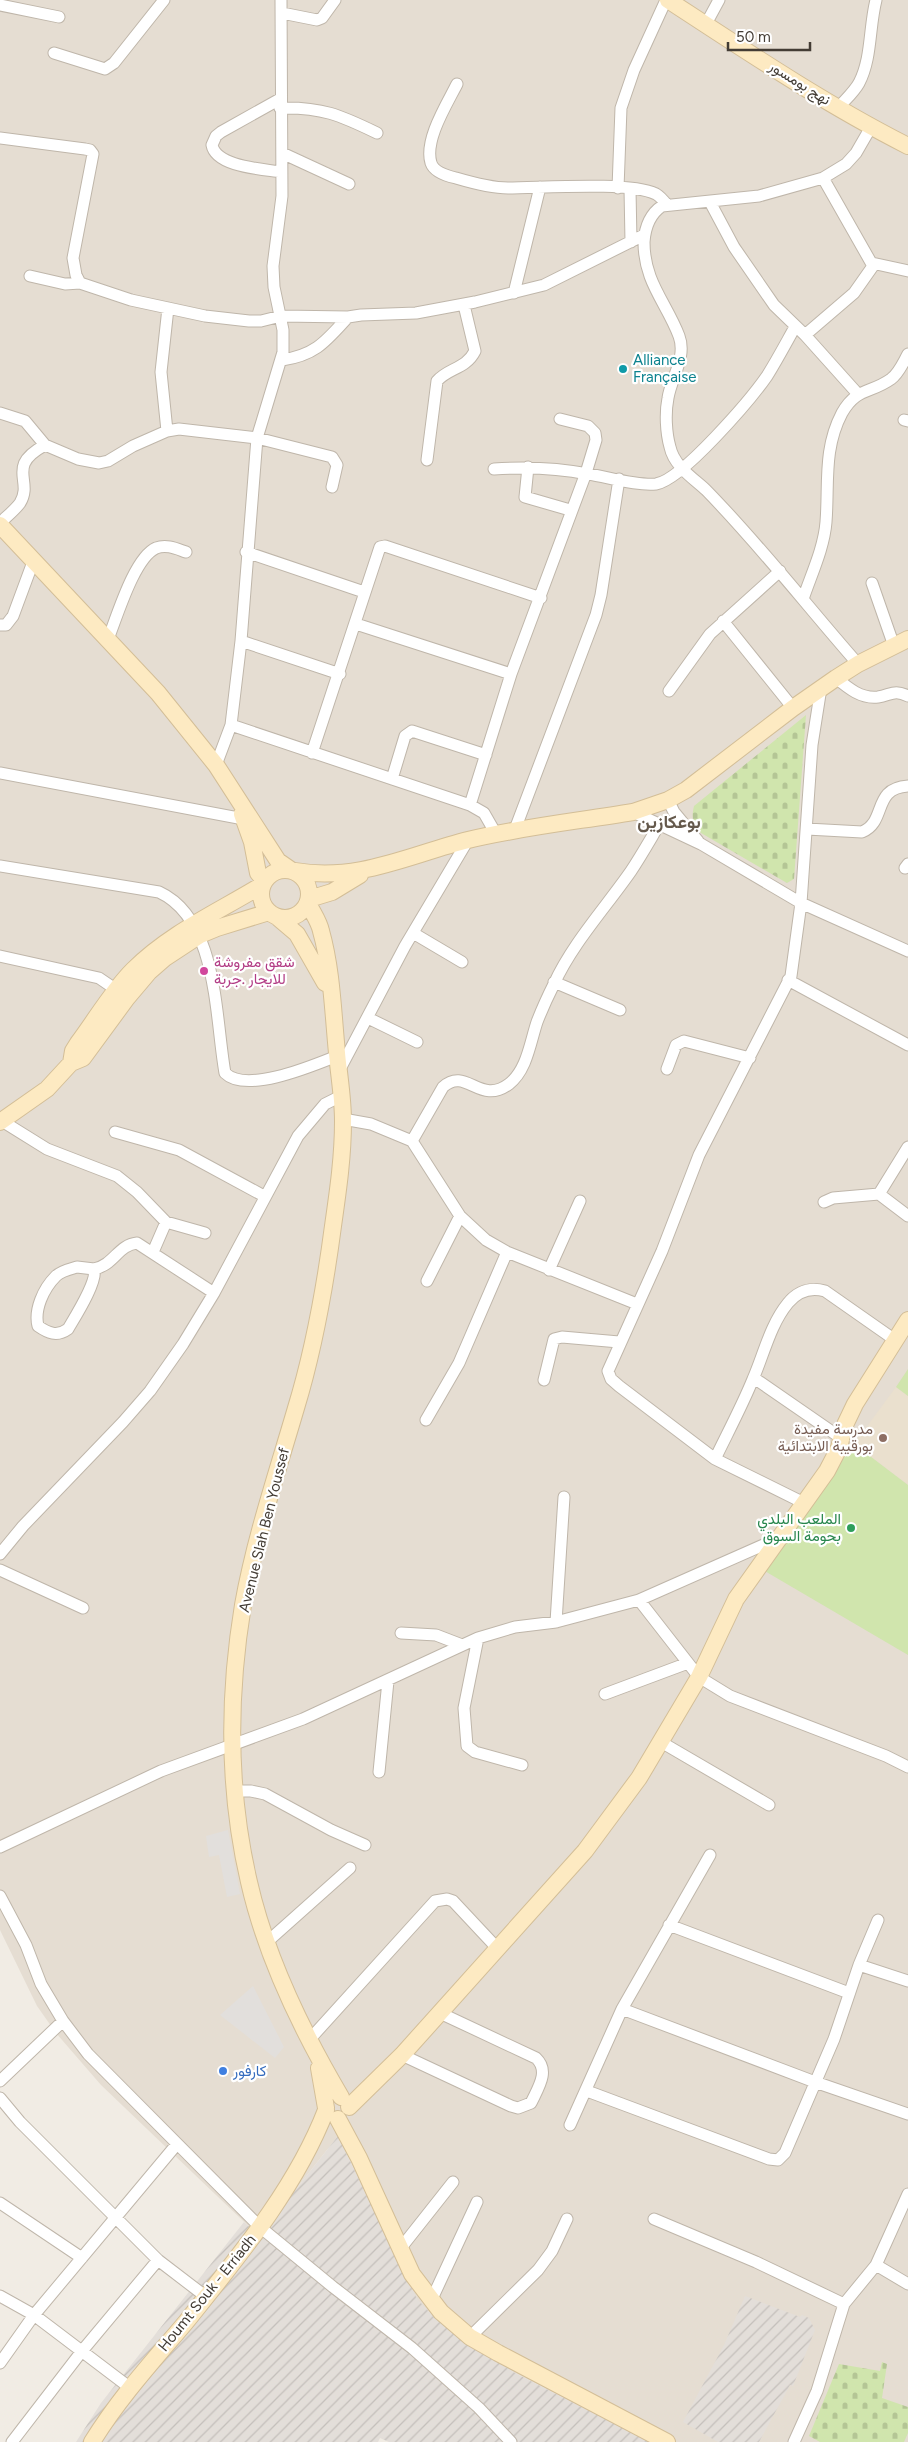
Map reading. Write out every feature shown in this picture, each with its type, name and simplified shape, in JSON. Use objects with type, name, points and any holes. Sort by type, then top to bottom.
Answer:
[{"type":"main road","name":"نهج بومسور","points":[[667,0],[871,128],[908,146]]},
{"type":"main road","points":[[0,524],[158,693],[216,766],[236,795],[249,820],[278,861],[307,883],[308,901]]},
{"type":"main road","points":[[1,1122],[47,1090],[71,1063],[78,1043],[122,994],[146,958],[197,930],[276,871],[330,875],[369,870],[468,840],[633,812],[668,800],[724,762],[821,688],[858,664],[901,642]]},
{"type":"main road","points":[[249,820],[258,873],[263,882],[260,895],[262,904],[297,934],[332,996]]},
{"type":"main road","points":[[197,930],[217,928],[273,915],[292,918],[299,914],[308,901],[332,892],[369,870]]},
{"type":"main road","name":"Avenue Slah Ben Youssef","points":[[308,901],[321,928],[332,996],[343,1119],[341,1173],[328,1270],[297,1405],[270,1490],[243,1604],[233,1695],[233,1744],[238,1828],[249,1883],[267,1942],[310,2039],[359,2158],[412,2274],[432,2301],[470,2337],[534,2373],[667,2442]]},
{"type":"main road","name":"Houmt Souk - Erriadh","points":[[92,2442],[129,2387],[260,2227],[315,2138],[338,2109],[365,2090],[402,2055],[585,1851],[639,1778],[699,1677],[736,1599],[827,1472],[855,1404],[908,1320]]},
{"type":"street","points":[[54,53],[105,69],[114,63],[164,0]]},
{"type":"street","points":[[216,766],[231,725],[241,641],[246,552],[257,438],[282,360],[284,342],[281,316],[274,287],[274,266],[282,196],[280,103],[281,0]]},
{"type":"street","points":[[282,13],[317,20],[322,18],[336,0]]},
{"type":"street","points":[[618,188],[621,108],[634,70],[667,0]]},
{"type":"street","points":[[706,24],[719,0]]},
{"type":"street","points":[[839,107],[858,85],[865,65],[870,22],[876,0]]},
{"type":"street","points":[[0,5],[59,17]]},
{"type":"street","points":[[456,84],[432,140],[432,165],[446,175],[482,185],[506,188],[630,189],[655,194],[667,205]]},
{"type":"street","points":[[281,172],[241,166],[225,160],[214,152],[212,145],[216,136],[280,103],[326,110],[343,116],[376,133]]},
{"type":"street","points":[[858,664],[730,515],[682,469],[670,449],[667,400],[680,359],[681,344],[649,275],[645,261],[644,235],[658,209],[667,205],[759,196],[823,178],[846,164],[856,153],[871,128]]},
{"type":"street","points":[[0,138],[90,150],[93,154],[73,258],[76,275],[80,283]]},
{"type":"street","points":[[282,153],[349,184]]},
{"type":"street","points":[[806,336],[854,293],[869,274],[872,263],[823,178]]},
{"type":"street","points":[[514,293],[540,187]]},
{"type":"street","points":[[630,189],[631,242]]},
{"type":"street","points":[[710,202],[734,247],[774,305],[806,336],[857,393]]},
{"type":"street","points":[[30,276],[66,284],[80,283],[130,300],[205,316],[249,321],[261,321],[281,316],[348,317],[416,314],[464,305],[544,285],[644,235]]},
{"type":"street","points":[[872,263],[908,272]]},
{"type":"street","points":[[427,460],[437,381],[443,375],[462,366],[475,350],[464,305]]},
{"type":"street","points":[[166,431],[161,372],[168,308]]},
{"type":"street","points":[[282,360],[307,355],[318,348],[348,317]]},
{"type":"street","points":[[494,469],[528,467],[586,473],[657,484],[682,469],[757,388],[795,326]]},
{"type":"street","points":[[803,599],[823,540],[826,522],[829,448],[843,412],[857,393],[891,379],[898,372],[908,354]]},
{"type":"street","points":[[0,412],[24,421],[45,445],[78,459],[99,463],[108,461],[133,446],[166,431],[188,429],[257,438],[332,458],[337,465],[332,487]]},
{"type":"street","points":[[470,805],[511,674],[540,598],[570,510],[586,473],[596,440],[595,433],[588,426],[560,418]]},
{"type":"street","points":[[0,524],[21,501],[22,475],[26,460],[29,455],[45,445]]},
{"type":"street","points":[[528,467],[525,497],[570,510]]},
{"type":"street","points":[[514,832],[596,615],[601,595],[619,479]]},
{"type":"street","points":[[108,639],[136,572],[148,554],[163,546],[186,552]]},
{"type":"street","points":[[312,753],[340,674],[378,550],[385,546],[540,598]]},
{"type":"street","points":[[246,552],[364,592]]},
{"type":"street","points":[[0,625],[6,624],[13,616],[34,562]]},
{"type":"street","points":[[669,691],[687,664],[723,621],[780,571]]},
{"type":"street","points":[[872,583],[901,642]]},
{"type":"street","points":[[723,621],[793,708]]},
{"type":"street","points":[[356,624],[511,674]]},
{"type":"street","points":[[241,641],[340,674]]},
{"type":"street","points":[[836,678],[854,692],[862,695],[877,697],[889,692],[898,692],[908,696]]},
{"type":"street","points":[[804,1503],[715,1459],[611,1379],[608,1371],[619,1342],[662,1251],[699,1155],[788,980],[801,903],[812,745],[821,688]]},
{"type":"street","points":[[231,725],[470,805],[484,813],[496,834]]},
{"type":"street","points":[[392,778],[405,736],[412,732],[486,755]]},
{"type":"street","points":[[0,773],[249,820]]},
{"type":"street","points":[[807,829],[862,832],[872,825],[890,791],[897,787],[908,786]]},
{"type":"street","points":[[668,800],[674,812],[701,844]]},
{"type":"street","points":[[633,812],[701,844],[801,903],[908,951]]},
{"type":"street","points":[[412,1141],[443,1087],[448,1082],[458,1080],[488,1092],[502,1088],[516,1076],[523,1066],[538,1020],[554,982],[594,920],[632,870],[659,825]]},
{"type":"street","points":[[0,866],[159,892],[178,903],[197,930],[208,965],[224,1073],[234,1080],[260,1080],[339,1063],[368,1018],[413,933],[468,840]]},
{"type":"street","points":[[413,933],[462,962]]},
{"type":"street","points":[[0,956],[100,978],[122,994]]},
{"type":"street","points":[[788,980],[908,1045]]},
{"type":"street","points":[[554,982],[620,1010]]},
{"type":"street","points":[[368,1018],[417,1042]]},
{"type":"street","points":[[667,1069],[676,1045],[684,1041],[750,1058]]},
{"type":"street","points":[[0,1554],[23,1526],[123,1422],[150,1391],[183,1344],[214,1293],[264,1196],[309,1120],[325,1104],[341,1096]]},
{"type":"street","points":[[343,1119],[371,1124],[412,1141],[460,1216],[486,1240],[549,1270],[638,1304]]},
{"type":"street","points":[[1,1122],[47,1148],[116,1176],[130,1185],[166,1222],[205,1233]]},
{"type":"street","points":[[115,1132],[179,1150],[264,1196]]},
{"type":"street","points":[[879,1194],[908,1147]]},
{"type":"street","points":[[824,1202],[833,1198],[879,1194],[908,1216]]},
{"type":"street","points":[[549,1270],[580,1201]]},
{"type":"street","points":[[427,1281],[460,1216]]},
{"type":"street","points":[[153,1252],[166,1222]]},
{"type":"street","points":[[94,1269],[95,1274],[92,1284],[68,1329],[62,1333],[51,1334],[38,1326],[35,1316],[39,1304],[56,1276],[77,1267],[94,1269],[104,1267],[130,1244],[137,1243],[153,1252],[214,1293]]},
{"type":"street","points":[[426,1420],[459,1363],[508,1252]]},
{"type":"street","points":[[715,1459],[754,1378],[768,1337],[788,1303],[801,1292],[814,1288],[825,1291],[895,1340]]},
{"type":"street","points":[[544,1380],[554,1339],[562,1337],[619,1342]]},
{"type":"street","points":[[754,1378],[841,1438]]},
{"type":"street","points":[[556,1622],[564,1498]]},
{"type":"street","points":[[0,1847],[160,1771],[303,1719],[478,1638],[515,1627],[556,1622],[639,1600],[780,1538]]},
{"type":"street","points":[[0,1570],[83,1608]]},
{"type":"street","points":[[639,1600],[699,1677],[730,1696],[886,1756],[908,1767]]},
{"type":"street","points":[[401,1632],[436,1635],[462,1645]]},
{"type":"street","points":[[478,1638],[464,1708],[467,1746],[475,1752],[522,1765]]},
{"type":"street","points":[[605,1694],[688,1663]]},
{"type":"street","points":[[379,1772],[388,1681]]},
{"type":"street","points":[[661,1742],[769,1804]]},
{"type":"street","points":[[236,1791],[251,1791],[265,1794],[331,1830],[364,1845]]},
{"type":"street","points":[[570,2125],[587,2091],[622,2009],[710,1855]]},
{"type":"street","points":[[267,1942],[350,1868]]},
{"type":"street","points":[[0,1896],[26,1945],[41,1984],[63,2022],[88,2054],[260,2227],[425,2359],[479,2408],[510,2442]]},
{"type":"street","points":[[310,2039],[435,1901],[453,1901],[497,1948]]},
{"type":"street","points":[[587,2091],[769,2159],[778,2160],[785,2153],[834,2039],[849,1993],[878,1920]]},
{"type":"street","points":[[669,1925],[849,1993]]},
{"type":"street","points":[[859,1966],[908,1981]]},
{"type":"street","points":[[622,2009],[815,2082],[908,2114]]},
{"type":"street","points":[[402,2055],[511,2106],[518,2108],[531,2103],[540,2084],[543,2069],[541,2063],[536,2058],[440,2013]]},
{"type":"street","points":[[0,2081],[63,2022]]},
{"type":"street","points":[[0,2098],[20,2122],[158,2260],[205,2296]]},
{"type":"street","points":[[1,2359],[34,2316],[177,2144]]},
{"type":"street","points":[[400,2249],[453,2182]]},
{"type":"street","points":[[794,2442],[817,2391],[844,2304],[876,2265],[908,2194]]},
{"type":"street","points":[[0,2202],[82,2258]]},
{"type":"street","points":[[432,2301],[477,2202]]},
{"type":"street","points":[[470,2337],[538,2270],[552,2251],[567,2219]]},
{"type":"street","points":[[654,2219],[747,2258],[844,2304]]},
{"type":"street","points":[[12,2442],[82,2351],[158,2260]]},
{"type":"street","points":[[876,2265],[908,2284]]},
{"type":"street","points":[[0,2296],[34,2316],[129,2387]]},
{"type":"shaded area","points":[[0,0],[908,0],[908,2442],[650,2442],[517,2374],[473,2347],[435,2318],[417,2300],[338,2136],[259,2236],[101,2085],[56,2033],[37,2006],[0,1930]]},
{"type":"shaded area","name":"مدرسة مفيدة بورقيبة الابتدائية","points":[[896,1387],[908,1396],[908,1485],[854,1444]]},
{"type":"shaded area","points":[[228,1830],[240,1894],[227,1897],[219,1855],[209,1857],[206,1836]]},
{"type":"shaded area","points":[[253,1986],[284,2047],[275,2058],[220,2015]]},
{"type":"shaded area","points":[[338,2136],[417,2299],[435,2318],[473,2347],[517,2374],[650,2442],[389,2442],[380,2438],[378,2442],[76,2442],[101,2403],[244,2222],[259,2236]]},
{"type":"shaded area","points":[[745,2296],[800,2317],[802,2315],[809,2318],[815,2330],[793,2386],[790,2385],[759,2442],[718,2442],[683,2422],[724,2345]]},
{"type":"green space","points":[[806,715],[794,879],[787,883],[701,833],[693,821],[693,810],[694,806]]},
{"type":"green space","points":[[908,1369],[908,1396],[896,1387]]},
{"type":"green space","name":"الملعب البلدي بحومة السوق","points":[[854,1444],[908,1485],[908,1655],[763,1570]]},
{"type":"green space","points":[[882,2362],[887,2364],[882,2398],[908,2407],[908,2433],[904,2442],[820,2442],[809,2436],[839,2364],[880,2371]]},
{"type":"place","name":"Alliance Française","points":[[623,369]]},
{"type":"place","name":"شقق مفروشة للايجار .جربة","points":[[204,971]]},
{"type":"place","name":"مدرسة مفيدة بورقيبة الابتدائية","points":[[883,1438]]},
{"type":"place","name":"الملعب البلدي بحومة السوق","points":[[851,1528]]},
{"type":"place","name":"كارفور","points":[[223,2071]]},
{"type":"district","name":"بوعكازين","points":[[669,822]]}]
